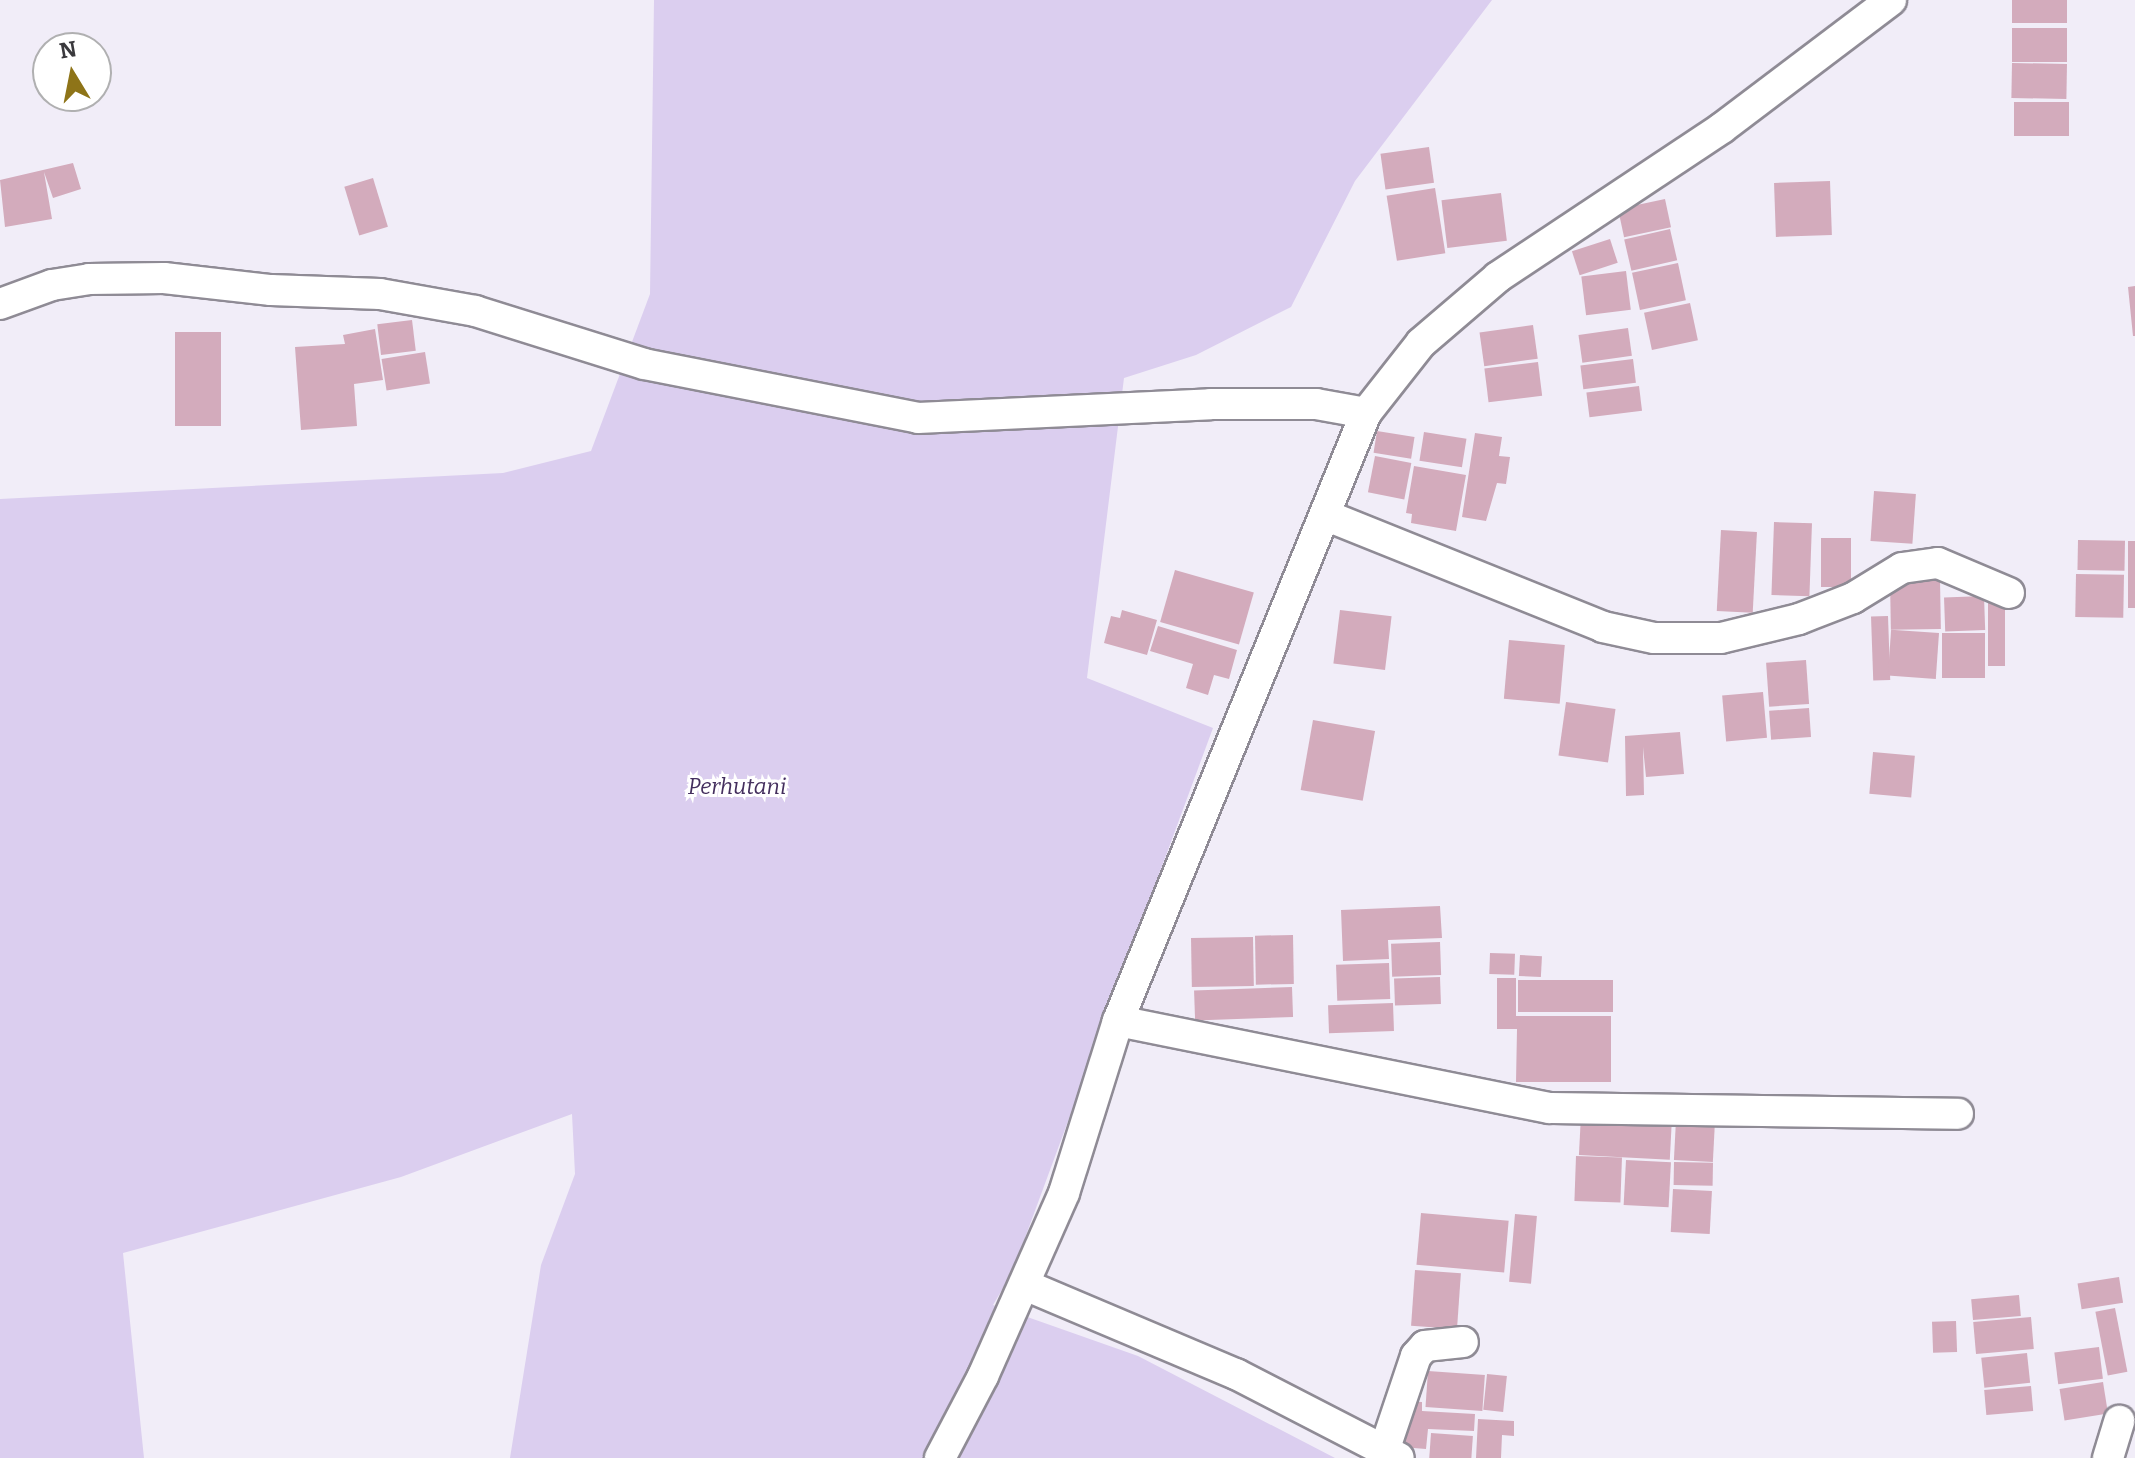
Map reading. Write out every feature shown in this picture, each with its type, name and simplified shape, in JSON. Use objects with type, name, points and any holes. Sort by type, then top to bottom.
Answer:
[{"type":"street","points":[[940,1458],[1025,1285],[1064,1193],[1118,1021],[1366,413],[1421,343],[1498,277],[1722,128],[1891,0]]},
{"type":"street","points":[[0,304],[52,285],[89,279],[164,278],[271,290],[380,294],[475,311],[644,364],[918,418],[1211,404],[1316,404],[1366,413]]},
{"type":"street","points":[[1325,515],[1603,627],[1654,638],[1721,638],[1799,619],[1853,598],[1902,568],[1926,564],[1938,563],[2009,593]]},
{"type":"street","points":[[1118,1021],[1549,1108],[1958,1114]]},
{"type":"street","points":[[1025,1285],[1236,1374],[1391,1455],[1416,1356],[1425,1346],[1463,1342]]},
{"type":"street","points":[[2108,1458],[2119,1421]]},
{"type":"green space","name":"Perhutani","points":[[654,0],[1492,0],[1355,181],[1291,307],[1196,355],[1124,378],[1087,678],[1213,728],[1012,1273],[993,1305],[1138,1356],[1335,1458],[510,1458],[541,1265],[575,1174],[572,1114],[401,1177],[123,1253],[144,1458],[0,1458],[0,499],[503,473],[591,451],[650,294]]},
{"type":"building","points":[[2012,0],[2067,0],[2067,23],[2012,23]]},
{"type":"building","points":[[2012,28],[2067,28],[2067,62],[2012,62]]},
{"type":"building","points":[[2012,63],[2067,64],[2066,99],[2011,98]]},
{"type":"building","points":[[2014,102],[2069,102],[2069,136],[2014,136]]},
{"type":"building","points":[[1429,147],[1434,183],[1385,189],[1380,154]]},
{"type":"building","points":[[73,163],[81,189],[53,198],[44,172],[52,219],[5,227],[0,180]]},
{"type":"building","points":[[373,178],[388,227],[359,236],[344,187]]},
{"type":"building","points":[[1830,181],[1832,235],[1776,237],[1774,183]]},
{"type":"building","points":[[1435,188],[1445,253],[1397,261],[1387,196]]},
{"type":"building","points":[[1501,193],[1507,241],[1447,248],[1441,200]]},
{"type":"building","points":[[1665,199],[1671,227],[1624,237],[1618,209]]},
{"type":"building","points":[[1670,229],[1677,260],[1631,271],[1624,240]]},
{"type":"building","points":[[1610,239],[1618,263],[1580,275],[1572,251]]},
{"type":"building","points":[[1678,263],[1686,300],[1640,310],[1632,273]]},
{"type":"building","points":[[1626,271],[1631,310],[1586,315],[1581,276]]},
{"type":"building","points":[[2135,286],[2135,336],[2133,336],[2128,287]]},
{"type":"building","points":[[1690,303],[1698,340],[1652,350],[1644,313]]},
{"type":"building","points":[[412,320],[416,351],[381,355],[377,324]]},
{"type":"building","points":[[1533,325],[1538,359],[1484,366],[1480,333]]},
{"type":"building","points":[[1628,328],[1632,356],[1582,363],[1578,335]]},
{"type":"building","points":[[375,329],[383,380],[354,384],[357,426],[301,430],[295,347],[345,344],[343,335]]},
{"type":"building","points":[[175,332],[221,332],[221,426],[175,426]]},
{"type":"building","points":[[425,352],[430,384],[387,390],[382,359]]},
{"type":"building","points":[[1633,359],[1636,383],[1583,389],[1580,365]]},
{"type":"building","points":[[1538,362],[1542,396],[1489,402],[1484,369]]},
{"type":"building","points":[[1639,386],[1642,411],[1589,417],[1586,392]]},
{"type":"building","points":[[1377,431],[1415,437],[1411,459],[1374,453]]},
{"type":"building","points":[[1424,432],[1466,439],[1462,467],[1419,461]]},
{"type":"building","points":[[1475,433],[1502,437],[1499,456],[1510,457],[1506,484],[1497,483],[1486,521],[1462,517]]},
{"type":"building","points":[[1375,456],[1411,463],[1404,499],[1368,492]]},
{"type":"building","points":[[1414,466],[1466,475],[1456,531],[1411,523],[1412,514],[1406,513]]},
{"type":"building","points":[[1874,491],[1916,494],[1912,544],[1871,541]]},
{"type":"building","points":[[1774,522],[1812,523],[1809,596],[1771,595]]},
{"type":"building","points":[[1721,530],[1757,532],[1753,613],[1717,611]]},
{"type":"building","points":[[1821,538],[1851,538],[1851,587],[1821,587]]},
{"type":"building","points":[[2078,540],[2125,541],[2124,571],[2077,570]]},
{"type":"building","points":[[2128,541],[2135,541],[2135,608],[2128,608]]},
{"type":"building","points":[[1175,570],[1254,593],[1239,645],[1160,622]]},
{"type":"building","points":[[2076,574],[2124,575],[2123,618],[2075,617]]},
{"type":"building","points":[[1940,579],[1941,629],[1891,630],[1890,580]]},
{"type":"building","points":[[1984,596],[1985,630],[1945,631],[1944,597]]},
{"type":"building","points":[[1988,598],[2005,598],[2005,666],[1988,666]]},
{"type":"building","points":[[1122,610],[1157,620],[1147,655],[1104,643],[1111,616],[1120,618]]},
{"type":"building","points":[[1340,610],[1392,616],[1385,670],[1333,664]]},
{"type":"building","points":[[1888,616],[1890,680],[1873,681],[1871,617]]},
{"type":"building","points":[[1158,626],[1237,650],[1229,679],[1214,675],[1208,695],[1186,688],[1193,664],[1150,651]]},
{"type":"building","points":[[1891,630],[1939,633],[1936,679],[1888,676]]},
{"type":"building","points":[[1942,633],[1985,633],[1985,678],[1942,678]]},
{"type":"building","points":[[1509,640],[1565,645],[1560,704],[1504,699]]},
{"type":"building","points":[[1806,660],[1809,704],[1769,707],[1766,663]]},
{"type":"building","points":[[1763,692],[1767,738],[1726,741],[1722,696]]},
{"type":"building","points":[[1566,702],[1616,709],[1608,762],[1558,755]]},
{"type":"building","points":[[1809,708],[1811,737],[1771,740],[1769,711]]},
{"type":"building","points":[[1313,720],[1375,731],[1363,801],[1301,790]]},
{"type":"building","points":[[1680,732],[1684,774],[1646,777],[1643,747],[1644,795],[1626,796],[1625,736]]},
{"type":"building","points":[[1873,752],[1915,756],[1911,798],[1869,794]]},
{"type":"building","points":[[1440,906],[1442,938],[1388,940],[1389,959],[1343,961],[1341,910]]},
{"type":"building","points":[[1293,935],[1294,984],[1256,985],[1255,936]]},
{"type":"building","points":[[1253,937],[1254,986],[1192,987],[1191,938]]},
{"type":"building","points":[[1440,942],[1441,975],[1392,977],[1391,944]]},
{"type":"building","points":[[1490,953],[1515,954],[1514,975],[1489,974]]},
{"type":"building","points":[[1520,955],[1542,956],[1541,977],[1519,976]]},
{"type":"building","points":[[1389,963],[1390,999],[1337,1001],[1336,965]]},
{"type":"building","points":[[1440,977],[1441,1004],[1395,1006],[1394,979]]},
{"type":"building","points":[[1497,978],[1516,978],[1516,1016],[1611,1016],[1611,1082],[1516,1082],[1517,1029],[1497,1029]]},
{"type":"building","points":[[1518,980],[1613,980],[1613,1012],[1518,1012]]},
{"type":"building","points":[[1292,987],[1293,1017],[1195,1020],[1194,990]]},
{"type":"building","points":[[1393,1003],[1394,1031],[1329,1033],[1328,1005]]},
{"type":"building","points":[[1581,1115],[1672,1120],[1670,1160],[1579,1155]]},
{"type":"building","points":[[1676,1120],[1715,1122],[1713,1162],[1674,1160]]},
{"type":"building","points":[[1576,1156],[1622,1158],[1620,1203],[1574,1201]]},
{"type":"building","points":[[1626,1160],[1671,1162],[1669,1207],[1624,1205]]},
{"type":"building","points":[[1674,1162],[1713,1163],[1713,1186],[1674,1185]]},
{"type":"building","points":[[1673,1189],[1712,1191],[1710,1234],[1671,1232]]},
{"type":"building","points":[[1421,1213],[1509,1221],[1504,1272],[1416,1265]]},
{"type":"building","points":[[1515,1214],[1537,1216],[1531,1284],[1509,1282]]},
{"type":"building","points":[[1415,1270],[1461,1273],[1457,1329],[1411,1326]]},
{"type":"building","points":[[2119,1277],[2123,1303],[2082,1309],[2078,1284]]},
{"type":"building","points":[[2019,1295],[2021,1316],[1973,1320],[1971,1299]]},
{"type":"building","points":[[2115,1308],[2127,1372],[2108,1376],[2095,1312]]},
{"type":"building","points":[[2031,1317],[2034,1349],[1976,1354],[1973,1322]]},
{"type":"building","points":[[1956,1321],[1957,1352],[1933,1353],[1932,1322]]},
{"type":"building","points":[[2099,1347],[2103,1379],[2058,1384],[2054,1352]]},
{"type":"building","points":[[2027,1353],[2030,1383],[1984,1388],[1981,1358]]},
{"type":"building","points":[[1428,1371],[1485,1375],[1482,1411],[1425,1407]]},
{"type":"building","points":[[1487,1374],[1507,1376],[1503,1412],[1483,1410]]},
{"type":"building","points":[[2103,1382],[2108,1414],[2065,1420],[2060,1389]]},
{"type":"building","points":[[2031,1386],[2033,1411],[1986,1415],[1984,1390]]},
{"type":"building","points":[[1404,1401],[1422,1402],[1422,1411],[1475,1414],[1474,1431],[1428,1429],[1426,1449],[1401,1447]]},
{"type":"building","points":[[1478,1419],[1514,1421],[1514,1436],[1502,1435],[1501,1458],[1476,1458]]},
{"type":"building","points":[[1431,1433],[1473,1436],[1471,1458],[1429,1458]]}]
